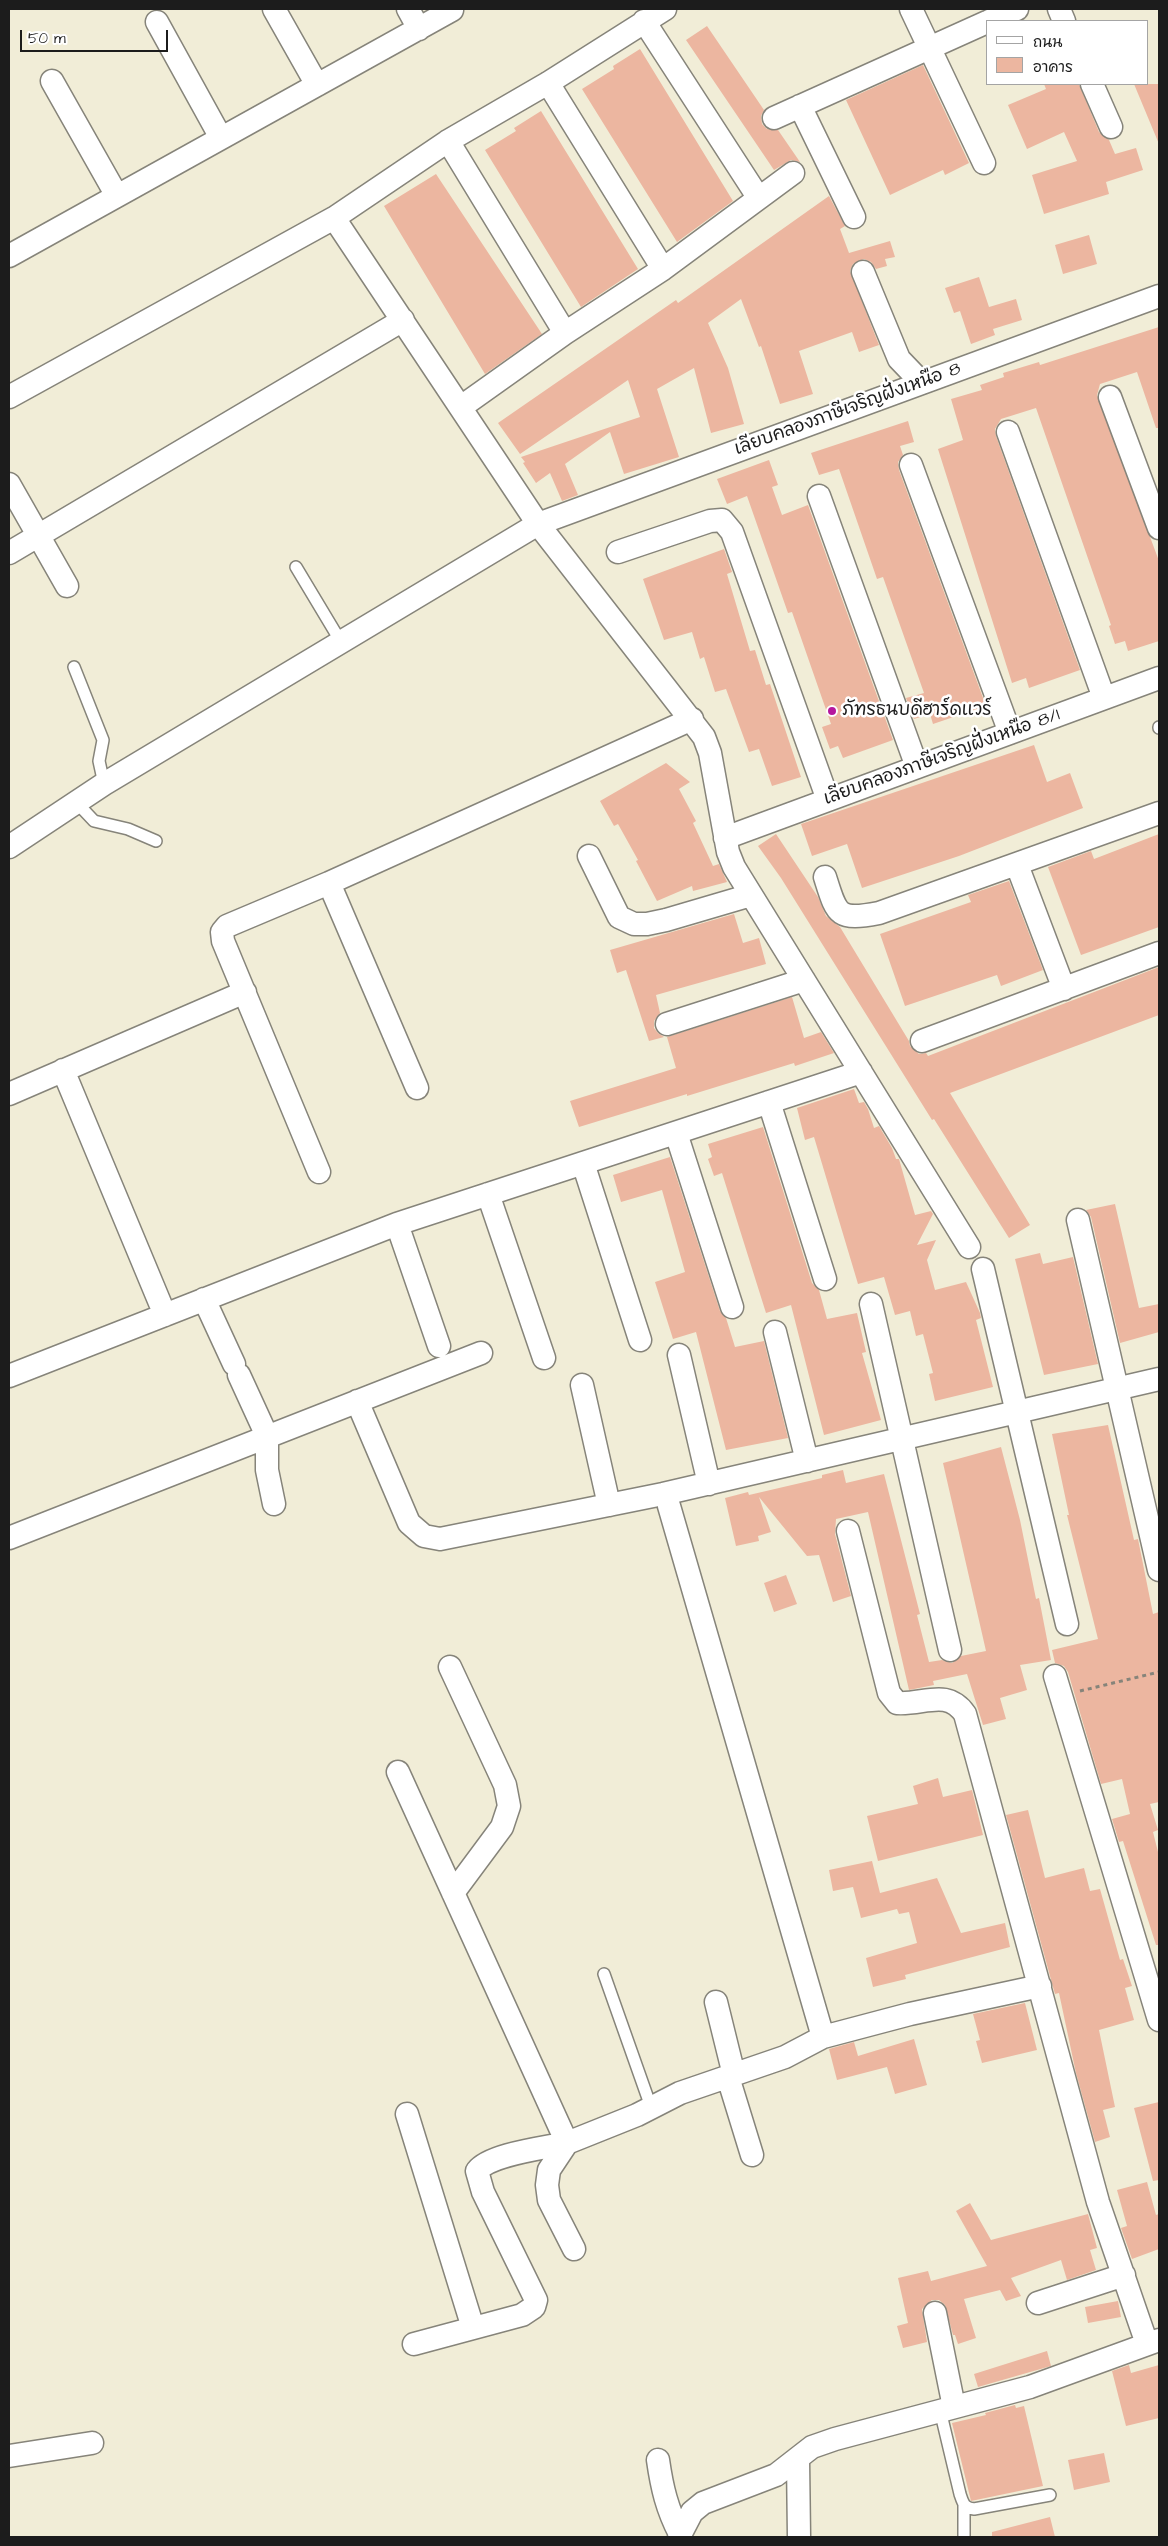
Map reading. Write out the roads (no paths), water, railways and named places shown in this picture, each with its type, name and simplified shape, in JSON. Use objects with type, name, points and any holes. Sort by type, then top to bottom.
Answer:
[{"type":"street","points":[[274,9],[317,85]]},
{"type":"street","points":[[408,9],[419,29]]},
{"type":"street","points":[[9,397],[334,218],[448,141],[548,83],[644,21],[666,9]]},
{"type":"street","points":[[911,9],[984,163]]},
{"type":"street","points":[[992,20],[1017,9]]},
{"type":"street","points":[[10,252],[118,196],[452,10]]},
{"type":"street","points":[[644,21],[758,197]]},
{"type":"street","points":[[157,22],[221,138]]},
{"type":"street","points":[[774,118],[986,23]]},
{"type":"street","points":[[52,81],[118,196]]},
{"type":"street","points":[[548,83],[663,269]]},
{"type":"street","points":[[1092,85],[1111,127]]},
{"type":"street","points":[[800,106],[854,217]]},
{"type":"street","points":[[448,141],[565,333]]},
{"type":"street","points":[[461,407],[565,333],[663,269],[758,197],[792,174]]},
{"type":"street","points":[[334,218],[538,524],[692,719],[704,737],[710,753],[725,838],[734,867],[969,1247]]},
{"type":"street","points":[[863,272],[899,359],[922,383]]},
{"type":"street","name":"เลียบคลองภาษีเจริญฝั่งเหนือ 8","points":[[9,847],[104,784],[538,524],[1159,296]]},
{"type":"street","points":[[9,553],[38,534],[403,320]]},
{"type":"street","points":[[1110,397],[1159,528]]},
{"type":"street","points":[[1008,432],[1104,698]]},
{"type":"street","points":[[911,465],[1010,733]]},
{"type":"street","points":[[9,484],[67,586]]},
{"type":"street","points":[[818,496],[917,767]]},
{"type":"street","points":[[618,552],[710,521],[722,520],[732,532],[828,800]]},
{"type":"street","name":"เลียบคลองภาษีเจริญฝั่งเหนือ 8/1","points":[[725,838],[1159,678]]},
{"type":"street","points":[[318,1172],[222,932],[227,926],[328,883],[692,719]]},
{"type":"street","points":[[824,877],[835,909],[846,916],[856,918],[879,914],[1159,813]]},
{"type":"street","points":[[590,856],[619,917],[634,924],[647,924],[666,920],[751,895]]},
{"type":"street","points":[[1018,865],[1064,989]]},
{"type":"street","points":[[328,883],[418,1088]]},
{"type":"street","points":[[922,1041],[1159,953]]},
{"type":"street","points":[[667,1024],[804,980]]},
{"type":"street","points":[[9,1094],[245,992]]},
{"type":"street","points":[[63,1070],[165,1315]]},
{"type":"street","points":[[9,1376],[398,1224],[861,1072]]},
{"type":"street","points":[[769,1102],[825,1280]]},
{"type":"street","points":[[676,1133],[732,1306]]},
{"type":"street","points":[[583,1163],[640,1340]]},
{"type":"street","points":[[488,1194],[544,1358]]},
{"type":"street","points":[[1078,1220],[1119,1388],[1159,1570]]},
{"type":"street","points":[[398,1224],[439,1346]]},
{"type":"street","points":[[983,1269],[1067,1624]]},
{"type":"street","points":[[204,1299],[267,1436],[267,1470],[274,1504]]},
{"type":"street","points":[[871,1304],[950,1650]]},
{"type":"street","points":[[775,1332],[807,1461]]},
{"type":"street","points":[[9,1538],[481,1353]]},
{"type":"street","points":[[679,1355],[708,1484]]},
{"type":"street","points":[[358,1401],[409,1523],[424,1536],[440,1539],[708,1484],[1159,1379]]},
{"type":"street","points":[[582,1385],[609,1505]]},
{"type":"street","points":[[669,1506],[823,2037]]},
{"type":"street","points":[[679,2536],[692,2512],[704,2503],[776,2476],[812,2447],[835,2438],[1030,2387],[1153,2342],[1124,2276],[1098,2202],[965,1714],[958,1705],[943,1698],[911,1704],[897,1703],[889,1694],[848,1532]]},
{"type":"street","points":[[450,1667],[505,1785],[509,1806],[502,1827],[453,1893]]},
{"type":"street","points":[[1057,1686],[1159,2020]]},
{"type":"street","points":[[398,1772],[567,2143]]},
{"type":"street","points":[[414,2344],[522,2314],[534,2307],[536,2300],[483,2192],[477,2171],[481,2166],[497,2159],[567,2143],[592,2134],[680,2093],[785,2057],[823,2037],[910,2014],[1040,1986]]},
{"type":"street","points":[[716,2002],[731,2076],[752,2155]]},
{"type":"street","points":[[407,2114],[473,2328]]},
{"type":"street","points":[[567,2143],[549,2170],[547,2185],[549,2200],[574,2249]]},
{"type":"street","points":[[1038,2303],[1124,2276]]},
{"type":"street","points":[[935,2313],[947,2408]]},
{"type":"street","points":[[9,2456],[92,2443]]},
{"type":"street","points":[[658,2460],[662,2492],[679,2536]]},
{"type":"street","points":[[798,2460],[799,2537]]},
{"type":"lane","points":[[296,567],[341,642]]},
{"type":"lane","points":[[74,668],[103,740],[99,761],[104,784]]},
{"type":"lane","points":[[77,803],[94,821],[128,829],[156,841]]},
{"type":"lane","points":[[604,1974],[651,2107]]},
{"type":"lane","points":[[947,2408],[964,2505],[962,2524],[964,2537]]},
{"type":"lane","points":[[964,2505],[974,2510],[1050,2495]]},
{"type":"place","name":"ภัทรธนบดีฮาร์ดแวร์","points":[[832,711]]}]
